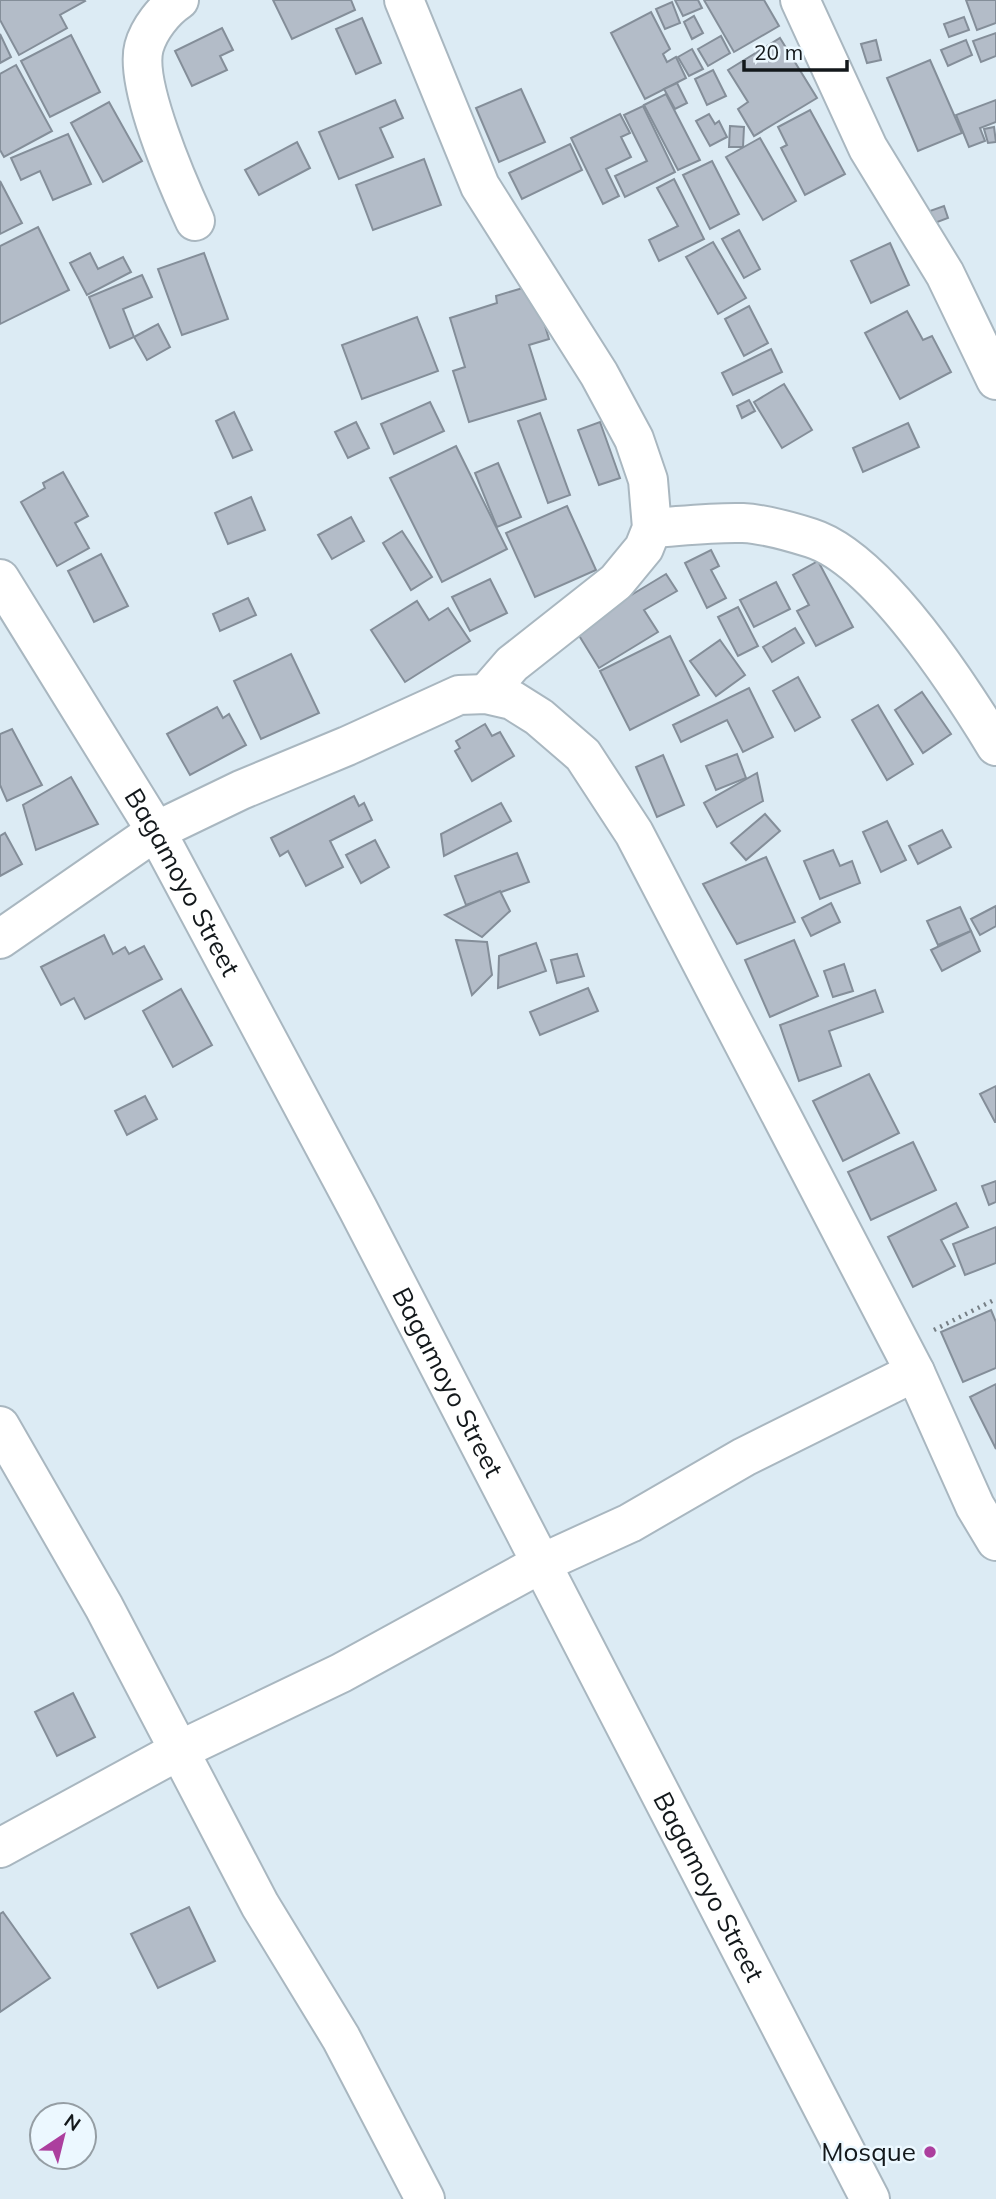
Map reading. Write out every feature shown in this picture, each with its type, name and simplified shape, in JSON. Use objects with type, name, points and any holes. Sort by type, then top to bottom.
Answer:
[{"type":"street","points":[[179,0],[153,28],[144,48],[144,80],[176,179],[195,221]]},
{"type":"street","points":[[404,0],[480,186],[598,374],[634,439],[648,480],[652,528],[645,548],[616,582],[512,664],[486,694]]},
{"type":"street","points":[[800,0],[868,148],[945,274],[996,380]]},
{"type":"street","points":[[652,528],[744,523],[813,538],[842,555],[875,581],[954,678],[996,746]]},
{"type":"street","name":"Bagamoyo Street","points":[[0,579],[156,831],[358,1209],[870,2199]]},
{"type":"street","points":[[0,940],[156,831],[241,790],[459,695],[486,694],[512,700],[539,717],[583,755],[634,833],[909,1359],[975,1506],[996,1541]]},
{"type":"street","points":[[0,1849],[178,1751],[341,1672],[540,1564],[630,1522],[909,1359]]},
{"type":"street","points":[[0,1426],[103,1607],[260,1905],[341,2038],[425,2199]]},
{"type":"path","points":[[909,1359],[996,1299]]},
{"type":"building","points":[[0,0],[85,1],[60,15],[67,28],[19,55],[0,20]]},
{"type":"building","points":[[273,0],[351,0],[355,10],[292,39]]},
{"type":"building","points":[[675,0],[698,0],[702,8],[683,16]]},
{"type":"building","points":[[704,0],[764,0],[779,26],[734,52]]},
{"type":"building","points":[[966,0],[996,0],[996,23],[977,30]]},
{"type":"building","points":[[672,2],[680,23],[665,29],[656,9]]},
{"type":"building","points":[[651,12],[670,49],[663,54],[667,62],[676,57],[686,78],[645,99],[611,33]]},
{"type":"building","points":[[694,16],[703,33],[692,39],[684,22]]},
{"type":"building","points":[[964,17],[969,30],[949,37],[944,24]]},
{"type":"building","points":[[362,18],[381,63],[356,74],[336,29]]},
{"type":"building","points":[[222,28],[233,50],[220,56],[227,70],[192,86],[175,51]]},
{"type":"building","points":[[996,33],[996,56],[981,62],[973,41]]},
{"type":"building","points":[[0,34],[11,57],[0,63]]},
{"type":"building","points":[[71,35],[100,92],[50,117],[21,61]]},
{"type":"building","points":[[721,36],[730,53],[708,66],[698,49]]},
{"type":"building","points":[[780,38],[817,98],[754,136],[738,109],[748,102],[728,70]]},
{"type":"building","points":[[876,40],[881,60],[867,63],[861,44]]},
{"type":"building","points":[[966,40],[972,55],[948,66],[941,50]]},
{"type":"building","points":[[692,49],[703,69],[689,76],[678,57]]},
{"type":"building","points":[[930,60],[962,133],[918,151],[887,78]]},
{"type":"building","points":[[16,65],[52,131],[4,157],[0,150],[0,74]]},
{"type":"building","points":[[713,70],[726,96],[707,105],[695,79]]},
{"type":"building","points":[[677,83],[687,103],[675,109],[664,89]]},
{"type":"building","points":[[521,89],[545,142],[499,162],[476,108]]},
{"type":"building","points":[[666,94],[700,160],[678,170],[644,105]]},
{"type":"building","points":[[395,100],[403,118],[380,128],[393,157],[339,179],[319,132]]},
{"type":"building","points":[[996,100],[996,122],[980,128],[985,141],[969,147],[956,115]]},
{"type":"building","points":[[109,102],[142,161],[103,182],[71,123]]},
{"type":"building","points":[[643,106],[675,172],[625,197],[615,176],[647,161],[624,115]]},
{"type":"building","points":[[810,110],[845,174],[805,195],[781,148],[787,145],[778,127]]},
{"type":"building","points":[[620,114],[630,133],[621,137],[631,157],[606,169],[619,196],[603,204],[571,138]]},
{"type":"building","points":[[709,114],[715,124],[719,121],[727,137],[710,146],[696,121]]},
{"type":"building","points":[[730,126],[744,127],[743,147],[729,147]]},
{"type":"building","points":[[994,127],[996,142],[988,143],[984,129]]},
{"type":"building","points":[[68,134],[91,184],[53,200],[40,171],[21,180],[11,158]]},
{"type":"building","points":[[760,138],[796,201],[763,220],[726,157]]},
{"type":"building","points":[[297,142],[310,168],[259,195],[245,170]]},
{"type":"building","points":[[570,144],[582,170],[522,199],[509,173]]},
{"type":"building","points":[[424,159],[441,205],[373,230],[356,185]]},
{"type":"building","points":[[712,161],[739,214],[710,229],[683,175]]},
{"type":"building","points":[[674,179],[704,239],[659,261],[649,240],[678,226],[657,188]]},
{"type":"building","points":[[0,181],[22,223],[0,234]]},
{"type":"building","points":[[944,206],[948,218],[932,224],[927,212]]},
{"type":"building","points":[[38,227],[69,290],[0,324],[0,246]]},
{"type":"building","points":[[739,230],[760,269],[744,278],[722,239]]},
{"type":"building","points":[[713,242],[746,298],[718,314],[686,257]]},
{"type":"building","points":[[890,243],[909,285],[871,303],[851,261]]},
{"type":"building","points":[[90,253],[98,269],[123,257],[131,272],[87,295],[70,263]]},
{"type":"building","points":[[204,253],[228,319],[182,335],[158,269]]},
{"type":"building","points":[[142,275],[152,297],[123,309],[134,337],[110,348],[89,297]]},
{"type":"building","points":[[526,287],[535,293],[549,339],[529,345],[546,399],[469,422],[453,371],[465,367],[450,318],[497,303],[496,296]]},
{"type":"building","points":[[749,306],[768,343],[744,356],[725,319]]},
{"type":"building","points":[[907,311],[923,340],[932,336],[951,372],[900,399],[865,333]]},
{"type":"building","points":[[417,317],[438,371],[362,399],[342,345]]},
{"type":"building","points":[[158,324],[170,347],[147,360],[134,337]]},
{"type":"building","points":[[771,349],[782,372],[733,395],[722,373]]},
{"type":"building","points":[[784,384],[812,430],[782,448],[754,402]]},
{"type":"building","points":[[749,400],[755,411],[742,418],[737,406]]},
{"type":"building","points":[[430,402],[444,431],[394,454],[381,424]]},
{"type":"building","points":[[234,412],[252,450],[233,458],[216,421]]},
{"type":"building","points":[[540,413],[570,495],[548,503],[518,421]]},
{"type":"building","points":[[356,422],[369,448],[348,458],[335,432]]},
{"type":"building","points":[[600,422],[620,478],[599,485],[578,430]]},
{"type":"building","points":[[908,423],[919,447],[863,472],[853,448]]},
{"type":"building","points":[[456,446],[507,549],[442,582],[390,478]]},
{"type":"building","points":[[498,463],[521,517],[497,527],[475,473]]},
{"type":"building","points":[[63,472],[88,516],[75,523],[89,548],[57,566],[21,502],[45,488],[43,483]]},
{"type":"building","points":[[251,497],[265,530],[228,544],[215,513]]},
{"type":"building","points":[[567,506],[596,570],[535,597],[506,533]]},
{"type":"building","points":[[351,517],[364,541],[332,559],[318,535]]},
{"type":"building","points":[[402,531],[432,577],[411,590],[383,543]]},
{"type":"building","points":[[711,550],[719,566],[711,570],[726,598],[707,608],[685,563]]},
{"type":"building","points":[[101,554],[128,606],[94,622],[68,571]]},
{"type":"building","points":[[818,561],[853,627],[816,646],[797,611],[809,605],[793,575]]},
{"type":"building","points":[[666,574],[677,591],[644,610],[658,632],[599,668],[575,629]]},
{"type":"building","points":[[490,579],[507,613],[470,631],[452,597]]},
{"type":"building","points":[[776,582],[790,609],[754,627],[740,600]]},
{"type":"building","points":[[248,598],[256,615],[220,631],[213,614]]},
{"type":"building","points":[[417,601],[429,620],[448,608],[470,641],[405,682],[371,630]]},
{"type":"building","points":[[738,607],[758,646],[738,656],[718,617]]},
{"type":"building","points":[[795,628],[804,643],[772,662],[763,647]]},
{"type":"building","points":[[670,636],[699,695],[630,730],[600,671]]},
{"type":"building","points":[[720,640],[745,675],[716,696],[690,661]]},
{"type":"building","points":[[291,654],[319,713],[261,739],[234,681]]},
{"type":"building","points":[[798,677],[820,717],[795,731],[773,691]]},
{"type":"building","points":[[749,688],[773,737],[743,752],[727,720],[681,742],[673,725]]},
{"type":"building","points":[[922,692],[951,734],[923,753],[895,710]]},
{"type":"building","points":[[878,705],[913,764],[887,780],[852,720]]},
{"type":"building","points":[[217,707],[223,718],[229,714],[246,745],[190,775],[167,734]]},
{"type":"building","points":[[485,724],[492,736],[500,732],[514,756],[472,781],[455,751],[460,748],[456,741]]},
{"type":"building","points":[[12,729],[42,785],[7,801],[0,785],[0,734]]},
{"type":"building","points":[[737,754],[746,778],[716,790],[706,766]]},
{"type":"building","points":[[663,755],[684,805],[657,817],[636,767]]},
{"type":"building","points":[[757,773],[763,801],[717,827],[704,803]]},
{"type":"building","points":[[71,777],[98,824],[36,850],[23,805]]},
{"type":"building","points":[[354,796],[359,806],[364,803],[372,820],[330,841],[343,867],[306,886],[288,851],[280,856],[271,838]]},
{"type":"building","points":[[501,803],[511,821],[444,856],[441,834]]},
{"type":"building","points":[[765,814],[780,831],[746,860],[731,843]]},
{"type":"building","points":[[887,821],[906,860],[881,872],[863,832]]},
{"type":"building","points":[[942,830],[951,847],[918,864],[909,846]]},
{"type":"building","points":[[5,833],[22,864],[0,876],[0,836]]},
{"type":"building","points":[[375,840],[389,867],[361,883],[346,855]]},
{"type":"building","points":[[833,850],[840,866],[852,861],[860,883],[820,899],[804,861]]},
{"type":"building","points":[[517,853],[529,882],[466,905],[455,876]]},
{"type":"building","points":[[766,857],[795,922],[737,944],[703,884]]},
{"type":"building","points":[[500,891],[510,911],[482,937],[445,915]]},
{"type":"building","points":[[831,903],[840,922],[811,936],[802,918]]},
{"type":"building","points":[[996,906],[996,926],[980,935],[971,919]]},
{"type":"building","points":[[960,907],[971,931],[938,945],[927,921]]},
{"type":"building","points":[[971,931],[980,951],[942,971],[931,950]]},
{"type":"building","points":[[104,935],[113,954],[125,947],[129,954],[144,946],[162,979],[85,1019],[74,998],[61,1005],[41,967]]},
{"type":"building","points":[[456,940],[487,942],[492,975],[472,995]]},
{"type":"building","points":[[794,940],[818,996],[770,1017],[745,960]]},
{"type":"building","points":[[536,943],[546,971],[498,988],[499,956]]},
{"type":"building","points":[[577,954],[584,976],[557,983],[551,960]]},
{"type":"building","points":[[844,964],[853,991],[833,997],[824,971]]},
{"type":"building","points":[[588,988],[598,1011],[540,1035],[530,1012]]},
{"type":"building","points":[[181,989],[212,1045],[173,1067],[143,1011]]},
{"type":"building","points":[[875,990],[883,1012],[829,1031],[841,1066],[799,1081],[780,1025]]},
{"type":"building","points":[[869,1074],[899,1133],[843,1161],[813,1101]]},
{"type":"building","points":[[996,1086],[996,1122],[995,1122],[980,1094]]},
{"type":"building","points":[[145,1096],[157,1119],[127,1135],[115,1111]]},
{"type":"building","points":[[913,1142],[936,1190],[871,1220],[848,1172]]},
{"type":"building","points":[[996,1181],[996,1202],[989,1205],[982,1186]]},
{"type":"building","points":[[956,1203],[968,1227],[941,1240],[955,1266],[913,1287],[888,1237]]},
{"type":"building","points":[[996,1227],[996,1263],[965,1275],[953,1244]]},
{"type":"building","points":[[991,1310],[996,1322],[996,1368],[963,1382],[941,1332]]},
{"type":"building","points":[[996,1384],[996,1449],[970,1397]]},
{"type":"building","points":[[73,1693],[95,1737],[57,1756],[35,1712]]},
{"type":"building","points":[[189,1907],[215,1961],[158,1988],[131,1934]]},
{"type":"building","points":[[3,1912],[50,1978],[0,2012],[0,1914]]},
{"type":"place","name":"Mosque","points":[[930,2152]]}]
